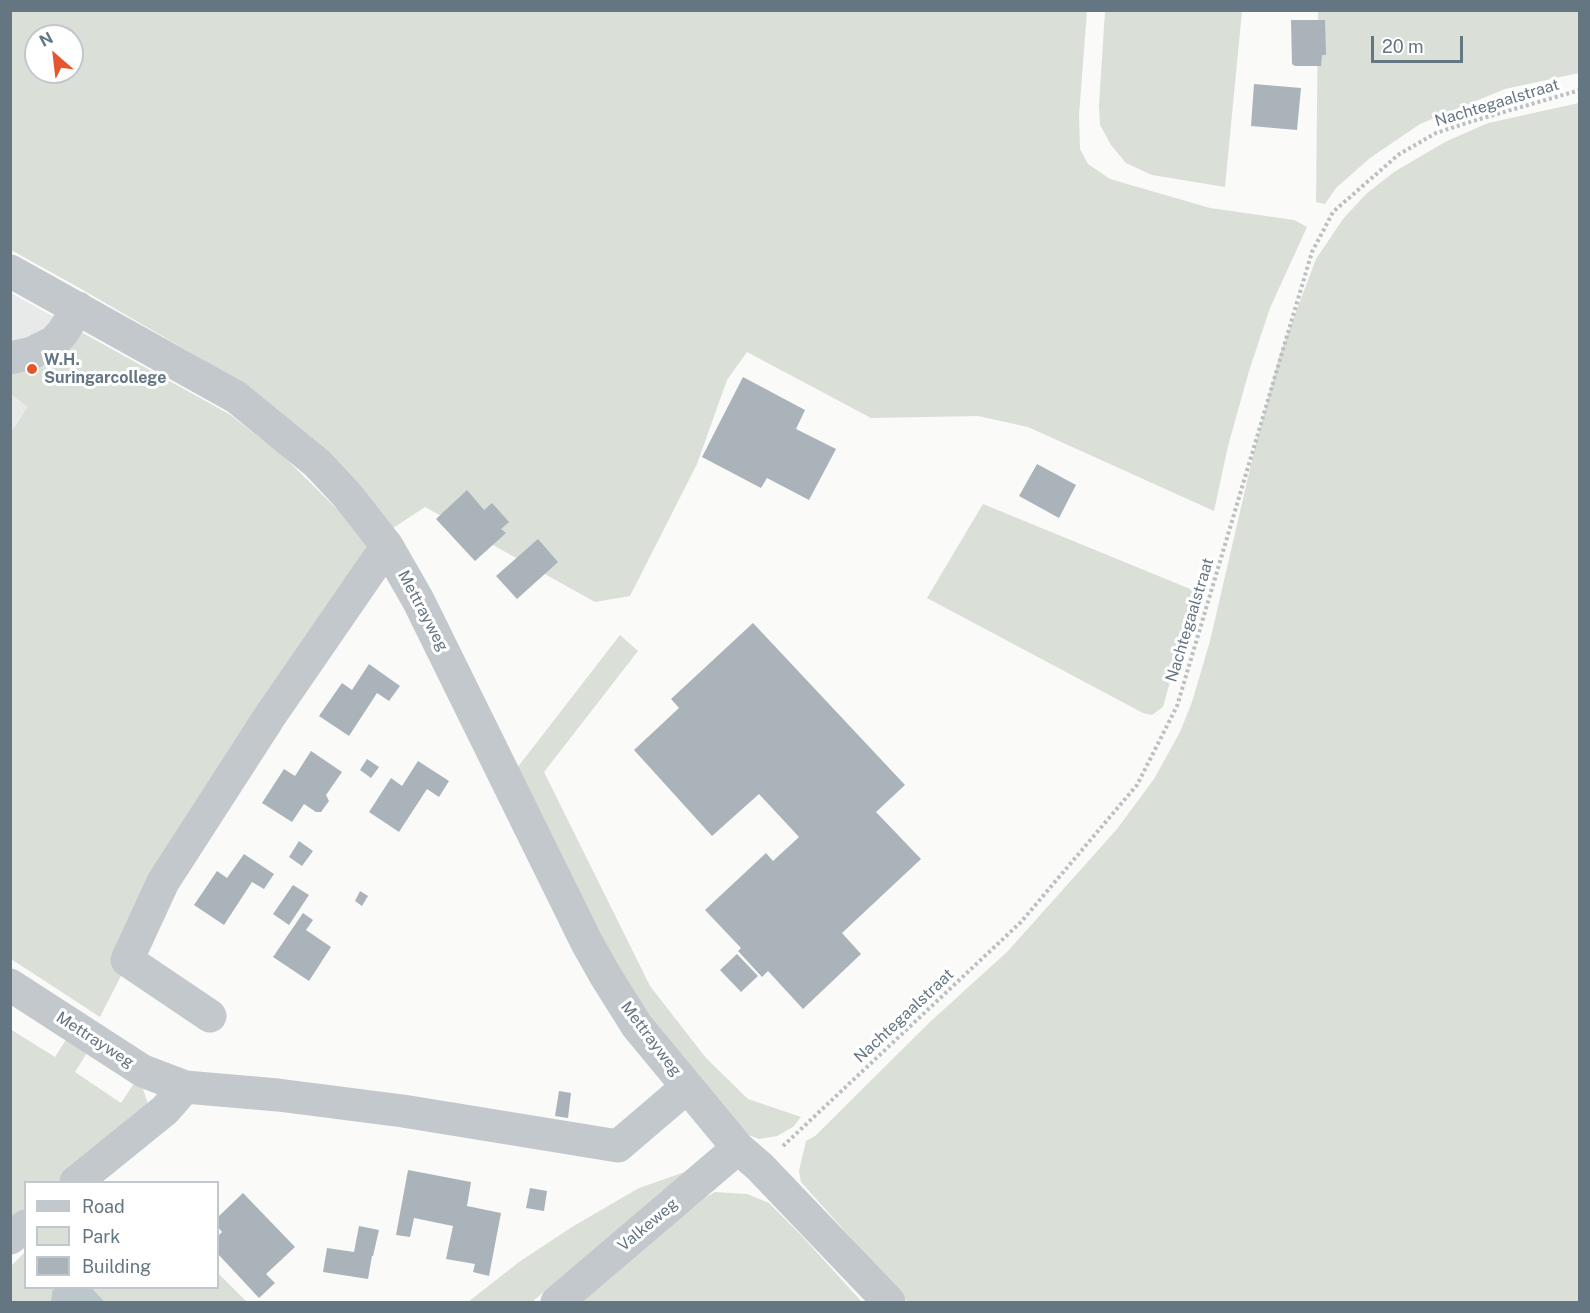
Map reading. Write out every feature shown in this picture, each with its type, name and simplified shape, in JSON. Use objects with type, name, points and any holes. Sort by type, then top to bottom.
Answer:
[{"type":"street","name":"Mettrayweg","points":[[10,271],[244,404],[317,463],[367,519],[387,546],[438,638],[605,975],[637,1026],[749,1158],[889,1302]]},
{"type":"street","points":[[10,358],[32,353],[54,342],[78,308]]},
{"type":"street","points":[[210,1016],[127,960],[163,882],[270,716],[387,546]]},
{"type":"street","name":"Mettrayweg","points":[[10,985],[143,1071],[185,1087],[279,1095],[403,1111],[618,1146],[687,1087]]},
{"type":"street","points":[[77,1181],[165,1110],[185,1087]]},
{"type":"street","name":"Valkeweg","points":[[557,1302],[749,1158]]},
{"type":"street","points":[[10,1238],[24,1228]]},
{"type":"path","name":"Nachtegaalstraat","points":[[749,1158],[1021,922],[1137,785],[1177,706],[1312,252],[1334,212],[1398,155],[1437,133],[1580,90]]},
{"type":"shaded area","name":"W.H. Suringarcollege","points":[[11,293],[81,332],[11,434]]},
{"type":"shaded area","points":[[54,1289],[93,1289],[105,1302],[51,1302]]},
{"type":"green space","points":[[11,10],[1087,11],[1079,115],[1080,149],[1088,164],[1110,179],[1210,208],[1294,220],[1307,227],[1270,308],[1249,371],[1228,446],[1214,511],[1028,427],[978,416],[871,418],[747,352],[727,380],[697,464],[630,596],[595,602],[425,507],[390,530],[205,361],[11,250]]},
{"type":"green space","points":[[1105,11],[1242,11],[1225,187],[1152,175],[1126,163],[1111,145],[1100,125],[1099,105]]},
{"type":"green space","points":[[1318,11],[1579,11],[1579,73],[1505,89],[1420,124],[1370,158],[1336,188],[1325,204],[1316,202]]},
{"type":"green space","points":[[1579,103],[1579,1302],[908,1302],[801,1182],[799,1171],[806,1141],[815,1136],[931,1021],[1008,951],[1117,829],[1154,779],[1180,732],[1192,702],[1210,641],[1255,447],[1280,354],[1316,259],[1343,219],[1366,194],[1394,172],[1445,142],[1488,123]]},
{"type":"green space","points":[[81,332],[229,414],[280,453],[337,509],[375,557],[156,907],[100,1017],[11,959],[10,434],[28,407],[11,394],[11,373],[19,369],[43,367],[52,363]]},
{"type":"green space","points":[[983,504],[1195,591],[1163,707],[1152,715],[1143,713],[927,598]]},
{"type":"green space","points":[[620,635],[638,651],[544,772],[650,986],[706,1058],[748,1099],[801,1117],[793,1127],[777,1136],[759,1139],[746,1134],[654,1028],[593,923],[517,768]]},
{"type":"green space","points":[[10,1029],[55,1057],[67,1038],[88,1051],[75,1072],[121,1103],[135,1082],[143,1089],[148,1104],[68,1181],[24,1181],[24,1217],[10,1228]]},
{"type":"green space","points":[[685,1172],[532,1302],[468,1302],[519,1262],[572,1227],[639,1188]]},
{"type":"green space","points":[[715,1192],[747,1194],[769,1203],[862,1302],[577,1302]]},
{"type":"green space","points":[[24,1253],[24,1289],[54,1289],[51,1302],[11,1302],[11,1266]]},
{"type":"green space","points":[[219,1274],[247,1302],[105,1302],[93,1289],[219,1289]]},
{"type":"building","points":[[1291,20],[1325,20],[1326,55],[1322,55],[1321,66],[1292,64]]},
{"type":"building","points":[[1254,84],[1301,88],[1297,130],[1251,126]]},
{"type":"building","points":[[743,377],[805,410],[796,429],[836,449],[809,500],[767,478],[761,488],[702,457]]},
{"type":"building","points":[[1037,464],[1076,485],[1059,518],[1019,496]]},
{"type":"building","points":[[467,490],[484,510],[492,503],[509,522],[501,529],[506,533],[475,561],[436,519]]},
{"type":"building","points":[[538,539],[558,562],[517,599],[496,576]]},
{"type":"building","points":[[753,623],[905,785],[876,812],[921,859],[842,933],[861,954],[803,1009],[768,971],[762,977],[738,951],[741,948],[705,910],[766,853],[773,861],[799,837],[759,794],[712,836],[634,750],[679,708],[671,699]]},
{"type":"building","points":[[369,664],[400,686],[389,701],[377,693],[349,736],[319,716],[342,683],[352,690]]},
{"type":"building","points":[[311,751],[342,772],[326,795],[329,801],[321,812],[316,812],[304,804],[292,822],[262,803],[284,769],[295,776]]},
{"type":"building","points":[[367,759],[379,767],[371,778],[360,770]]},
{"type":"building","points":[[418,761],[449,781],[439,797],[427,789],[399,832],[369,812],[391,778],[402,786]]},
{"type":"building","points":[[299,841],[313,851],[302,866],[289,857]]},
{"type":"building","points":[[244,854],[274,874],[264,889],[252,882],[224,925],[194,905],[217,871],[227,878]]},
{"type":"building","points":[[293,885],[309,895],[289,925],[273,914]]},
{"type":"building","points":[[360,891],[368,896],[362,906],[355,901]]},
{"type":"building","points":[[303,913],[313,920],[306,930],[331,947],[309,981],[273,957]]},
{"type":"building","points":[[737,954],[758,976],[741,992],[720,970]]},
{"type":"building","points":[[559,1091],[571,1093],[568,1118],[555,1116]]},
{"type":"building","points":[[408,1170],[471,1182],[467,1206],[501,1213],[489,1276],[473,1272],[475,1264],[446,1259],[453,1226],[414,1218],[410,1237],[396,1235]]},
{"type":"building","points":[[530,1188],[547,1191],[544,1211],[526,1208]]},
{"type":"building","points":[[243,1193],[295,1247],[266,1274],[275,1283],[259,1298],[219,1255],[219,1235],[222,1232],[219,1228],[219,1216]]},
{"type":"building","points":[[359,1226],[379,1230],[368,1279],[323,1272],[327,1248],[354,1252]]},
{"type":"place","name":"W.H. Suringarcollege","points":[[32,369]]}]
